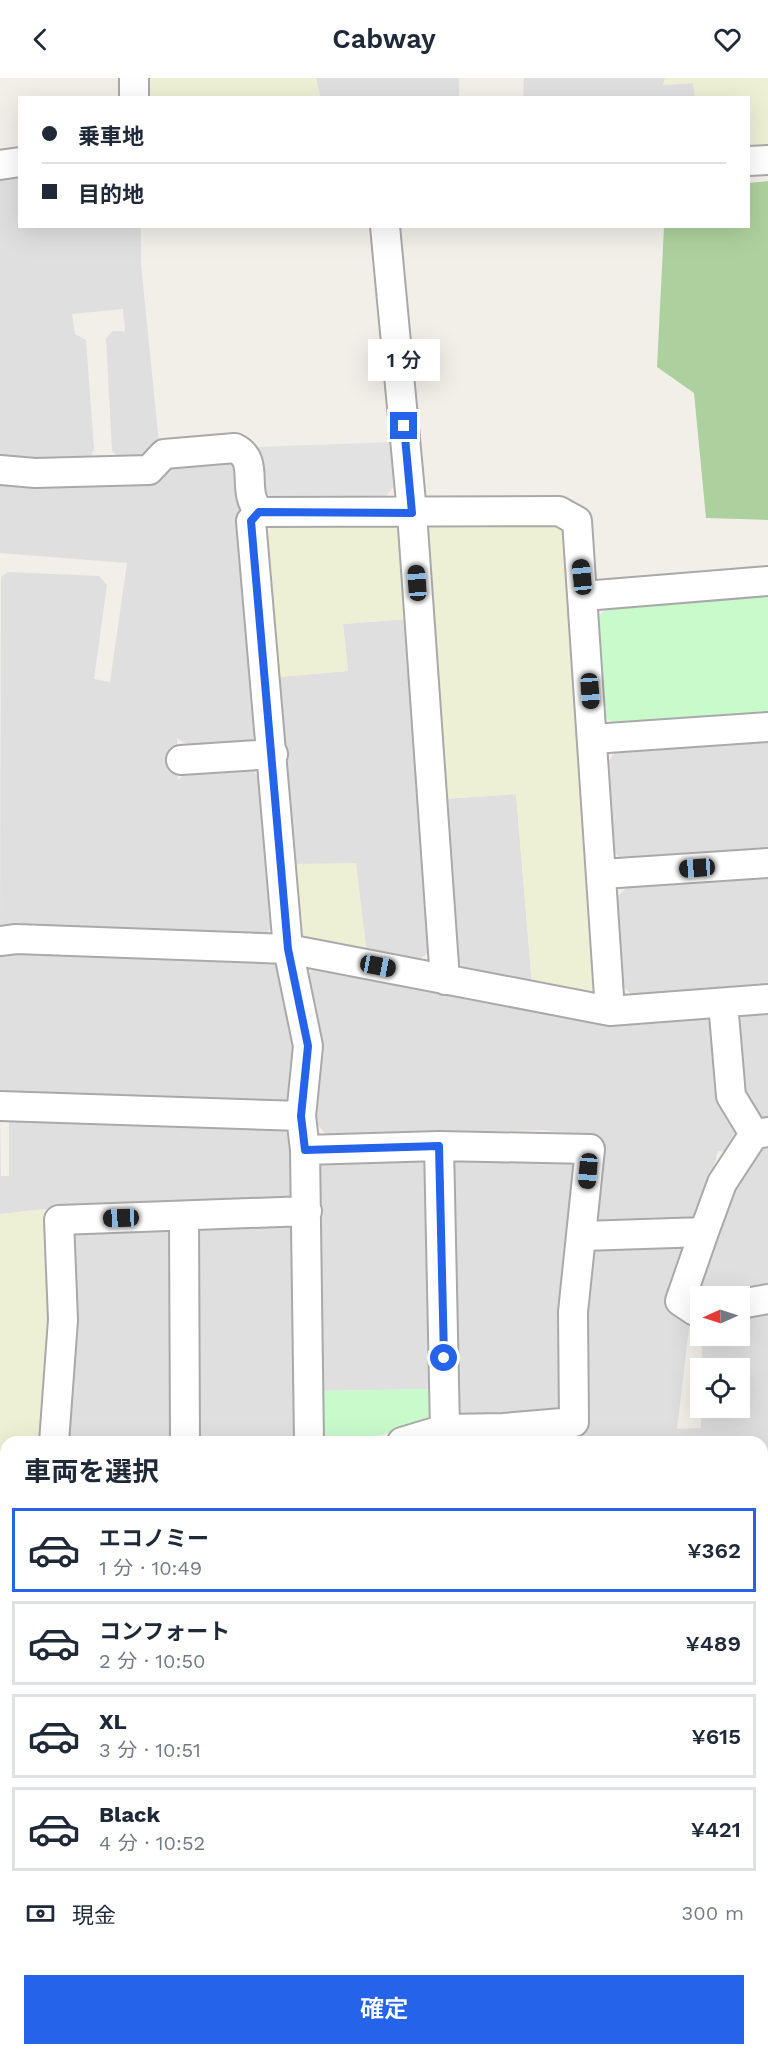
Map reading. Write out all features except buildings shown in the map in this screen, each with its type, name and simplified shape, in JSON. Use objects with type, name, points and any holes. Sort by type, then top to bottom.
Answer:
[{"type":"street","points":[[134,78],[134,96]]},
{"type":"street","points":[[750,161],[768,160]]},
{"type":"street","points":[[0,165],[18,162]]},
{"type":"street","points":[[385,228],[412,513],[445,980]]},
{"type":"street","points":[[0,470],[35,473],[149,470],[164,454],[235,448],[243,452],[248,460],[250,502],[259,512],[559,511],[577,521],[603,874],[610,1011]]},
{"type":"street","points":[[259,512],[251,521],[273,754],[288,949],[308,1046],[301,1116],[305,1150],[307,1211],[309,1436]]},
{"type":"street","points":[[584,596],[768,581]]},
{"type":"street","points":[[593,739],[768,727]]},
{"type":"street","points":[[182,760],[273,754]]},
{"type":"street","points":[[603,874],[768,863]]},
{"type":"street","points":[[0,941],[16,939],[288,949],[610,1011],[768,999]]},
{"type":"street","points":[[690,1308],[680,1301],[722,1183],[761,1133],[731,1096],[723,1003]]},
{"type":"street","points":[[0,1106],[301,1116]]},
{"type":"street","points":[[305,1150],[439,1146],[590,1149],[583,1236],[573,1312],[574,1422],[504,1435],[445,1429],[422,1436]]},
{"type":"street","points":[[439,1146],[445,1429]]},
{"type":"street","points":[[54,1436],[63,1320],[59,1220],[307,1211]]},
{"type":"street","points":[[184,1217],[185,1436]]},
{"type":"street","points":[[583,1236],[704,1232]]},
{"type":"street","points":[[750,1302],[768,1299]]},
{"type":"shaded area","points":[[316,78],[459,78],[459,96],[320,96]]},
{"type":"shaded area","points":[[524,78],[665,78],[663,85],[693,83],[695,96],[523,96]]},
{"type":"shaded area","points":[[18,169],[18,228],[141,228],[141,264],[159,443],[140,460],[125,462],[112,451],[106,338],[113,331],[125,331],[123,309],[72,314],[75,334],[86,340],[94,449],[90,458],[0,457],[0,173]]},
{"type":"shaded area","points":[[390,442],[395,485],[385,497],[277,501],[263,490],[259,447]]},
{"type":"shaded area","points":[[227,459],[240,473],[256,735],[246,744],[189,746],[177,738],[178,780],[192,767],[246,764],[259,777],[273,922],[264,941],[0,933],[1,577],[8,572],[99,576],[107,585],[94,679],[110,682],[127,563],[0,553],[0,481],[158,484],[172,462]]},
{"type":"shaded area","points":[[407,619],[433,948],[416,963],[367,954],[291,864],[279,677],[348,671],[343,624]]},
{"type":"shaded area","points":[[768,737],[768,851],[623,861],[612,849],[608,762],[618,748]]},
{"type":"shaded area","points":[[516,794],[532,984],[465,971],[454,956],[444,799]]},
{"type":"shaded area","points":[[768,874],[768,988],[636,998],[621,985],[616,899],[630,883]]},
{"type":"shaded area","points":[[0,950],[266,957],[279,963],[295,1047],[295,1103],[0,1097]]},
{"type":"shaded area","points":[[314,967],[703,1017],[714,1026],[744,1139],[729,1152],[718,1151],[699,1222],[607,1227],[593,1213],[602,1139],[542,1130],[329,1137],[312,1119],[305,979]]},
{"type":"shaded area","points":[[768,1012],[768,1119],[758,1117],[739,1092],[734,1029],[745,1013]]},
{"type":"shaded area","points":[[0,1114],[1,1176],[9,1176],[9,1114],[284,1123],[290,1131],[294,1192],[287,1203],[66,1207],[0,1214]]},
{"type":"shaded area","points":[[768,1146],[768,1290],[750,1293],[750,1286],[694,1286],[752,1149]]},
{"type":"shaded area","points":[[456,1157],[570,1158],[579,1170],[558,1311],[562,1403],[554,1413],[462,1420],[453,1411],[447,1169]]},
{"type":"shaded area","points":[[325,1159],[418,1159],[428,1166],[433,1389],[320,1391],[317,1166]]},
{"type":"shaded area","points":[[286,1219],[295,1227],[299,1436],[195,1436],[195,1231],[200,1223]]},
{"type":"shaded area","points":[[169,1225],[176,1232],[177,1436],[62,1436],[67,1237],[80,1228]]},
{"type":"shaded area","points":[[677,1240],[684,1250],[690,1320],[677,1429],[701,1428],[701,1418],[750,1418],[750,1358],[702,1358],[702,1346],[750,1346],[750,1310],[768,1307],[768,1436],[575,1436],[589,1420],[587,1311],[596,1243]]},
{"type":"green space","points":[[143,78],[316,78],[320,96],[143,96]]},
{"type":"green space","points":[[665,78],[768,78],[768,150],[750,152],[750,96],[695,96],[693,83],[663,85]]},
{"type":"green space","points":[[768,181],[768,520],[706,518],[694,393],[657,367],[664,228],[750,228],[750,183]]},
{"type":"green space","points":[[386,523],[402,533],[407,619],[343,624],[348,671],[279,677],[268,534],[276,524]]},
{"type":"green space","points":[[435,523],[555,523],[565,531],[597,985],[586,994],[532,984],[516,794],[444,799],[426,534]]},
{"type":"green space","points":[[768,595],[768,715],[616,725],[603,715],[594,620],[609,607]]},
{"type":"green space","points":[[356,863],[367,954],[309,941],[298,928],[291,864]]},
{"type":"green space","points":[[44,1209],[55,1279],[44,1436],[0,1436],[0,1214]]},
{"type":"green space","points":[[433,1389],[434,1410],[425,1423],[375,1436],[321,1436],[320,1391]]},
{"type":"route","points":[[404,426],[412,513],[259,512],[251,521],[273,754],[288,949],[308,1046],[301,1116],[305,1150],[439,1146],[444,1358]]}]
